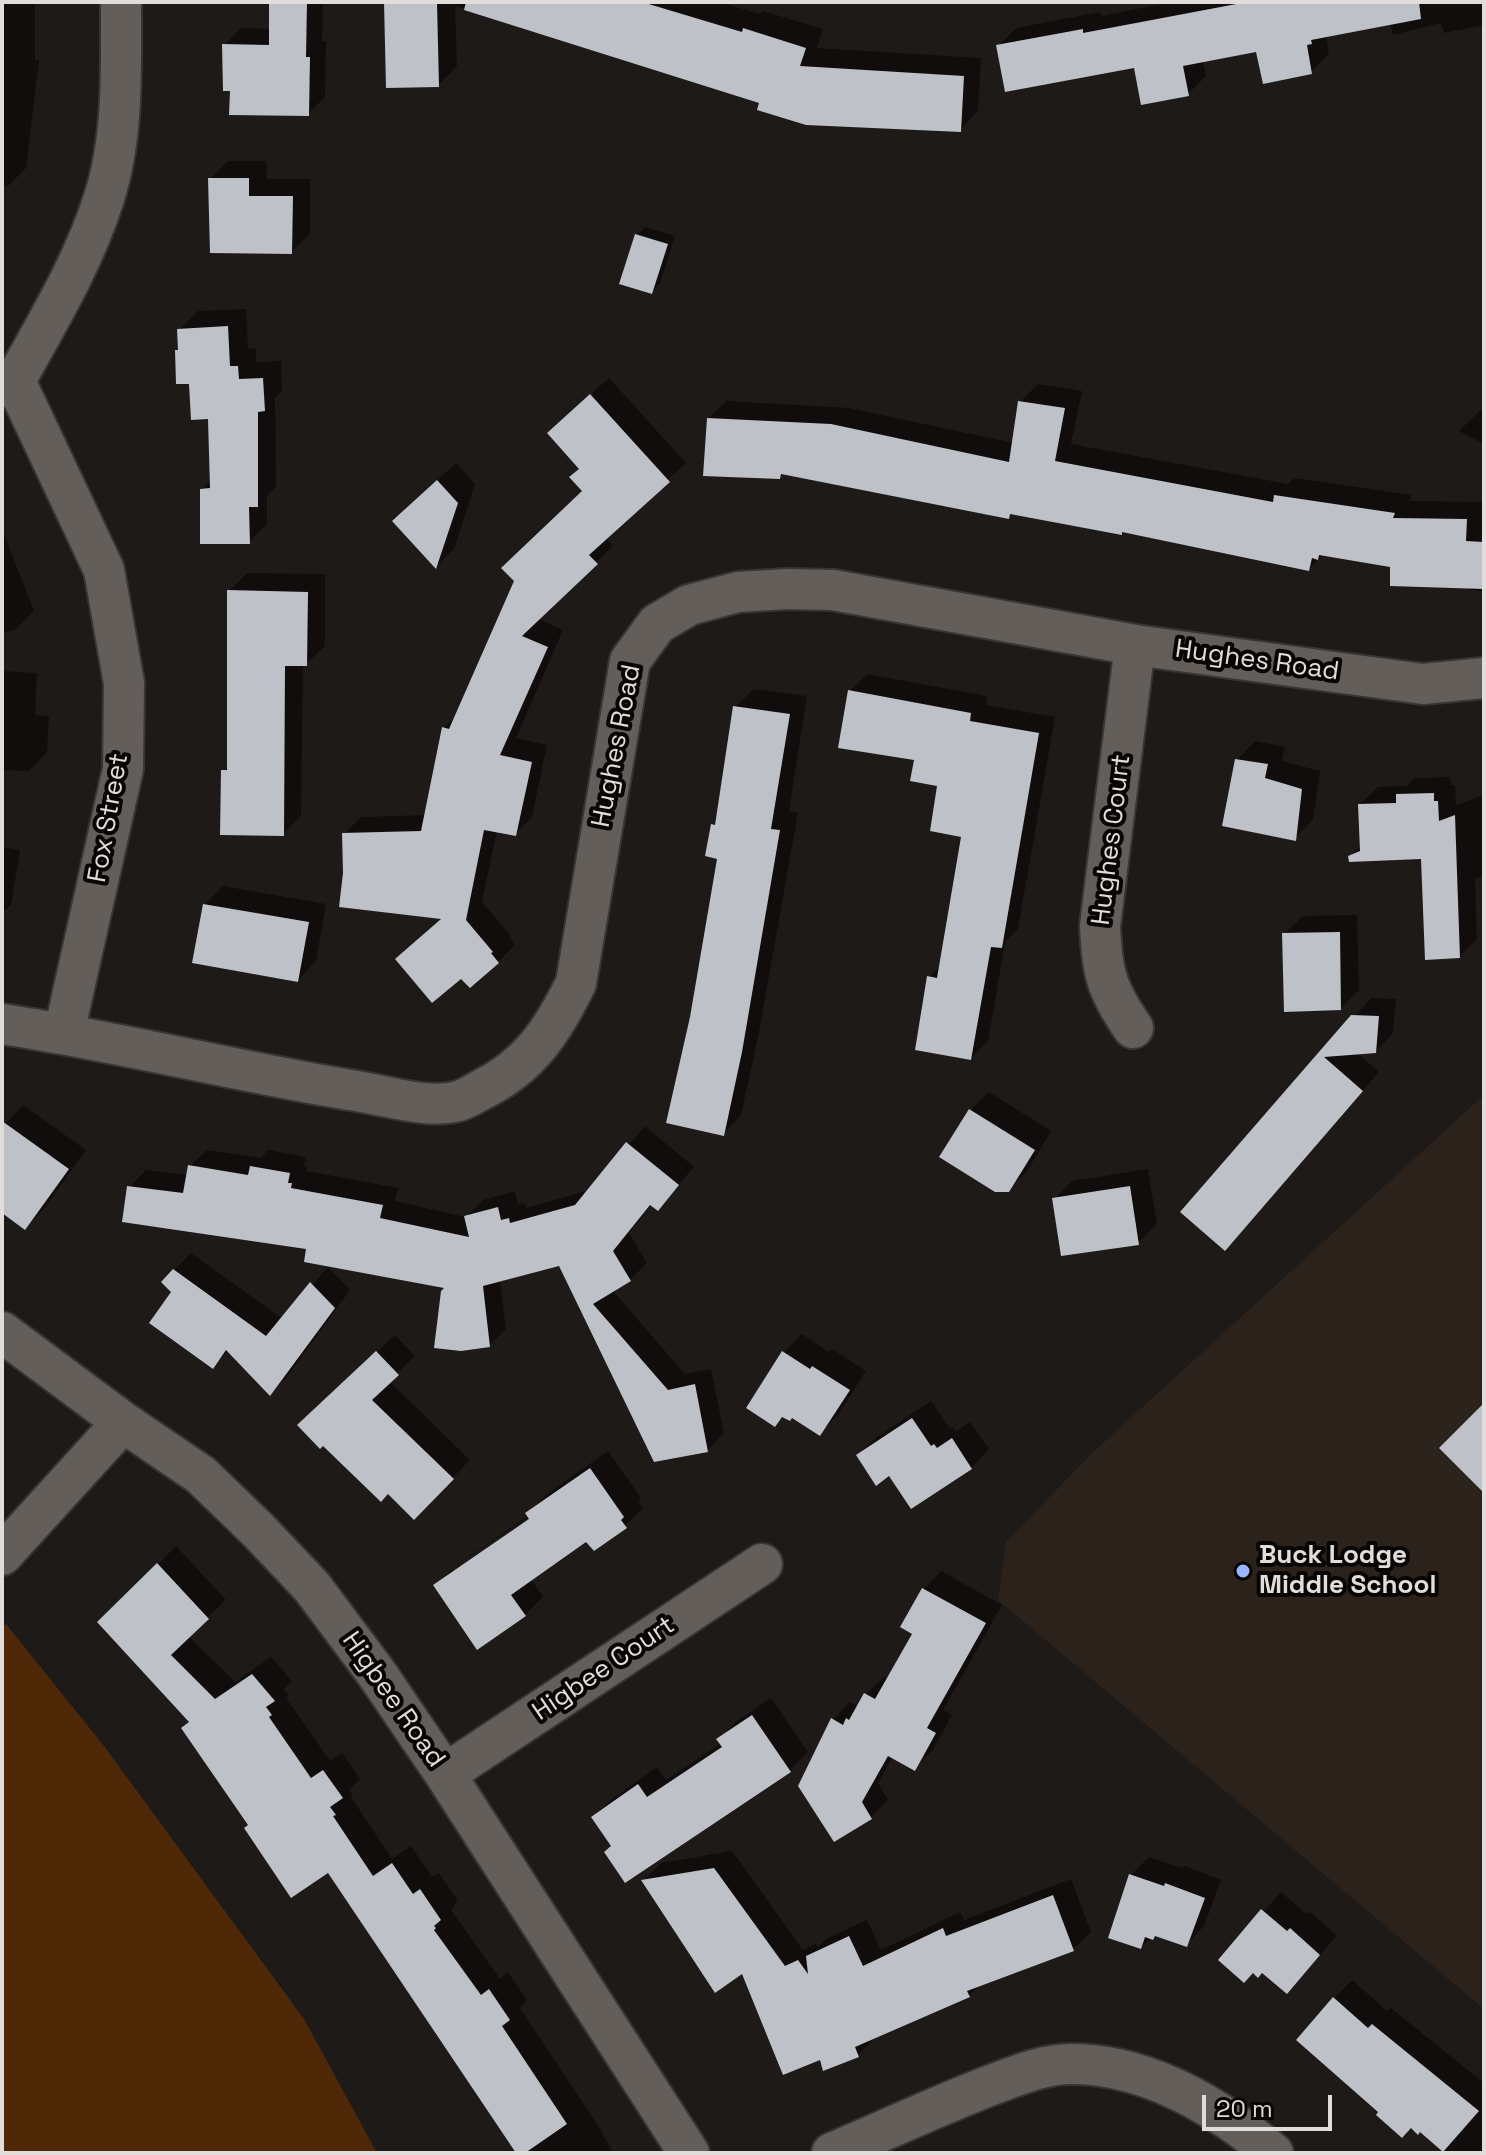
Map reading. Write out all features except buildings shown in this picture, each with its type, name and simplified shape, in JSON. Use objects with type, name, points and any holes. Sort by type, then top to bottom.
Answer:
[{"type":"street","points":[[8,384],[77,270],[105,196],[117,135],[121,2]]},
{"type":"street","name":"Fox Street","points":[[8,384],[104,570],[124,683],[123,769],[64,1033]]},
{"type":"street","name":"Hughes Road","points":[[2,1024],[64,1033],[338,1088],[430,1103],[459,1101],[491,1086],[527,1059],[556,1024],[576,983],[630,661],[657,624],[689,605],[738,592],[833,590],[1135,645],[1423,684],[1484,678]]},
{"type":"street","name":"Hughes Court","points":[[1133,1028],[1109,989],[1102,967],[1100,926],[1135,645]]},
{"type":"street","name":"Higbee Road","points":[[2,1332],[123,1422],[201,1475],[312,1587],[377,1674],[445,1774],[689,2153]]},
{"type":"street","points":[[2,1555],[123,1422]]},
{"type":"street","name":"Higbee Court","points":[[445,1774],[762,1564]]},
{"type":"street","points":[[832,2153],[968,2094],[1031,2071],[1069,2064],[1105,2067],[1144,2076],[1193,2097],[1273,2153]]},
{"type":"shaded area","name":"Buck Lodge Middle School","points":[[1484,1095],[1484,2009],[998,1600],[1006,1542],[1091,1454]]},
{"type":"shaded area","points":[[6,1624],[104,1746],[304,2019],[377,2153],[2,2153],[2,1627]]},
{"type":"place","name":"Buck Lodge Middle School","points":[[1243,1571]]}]
